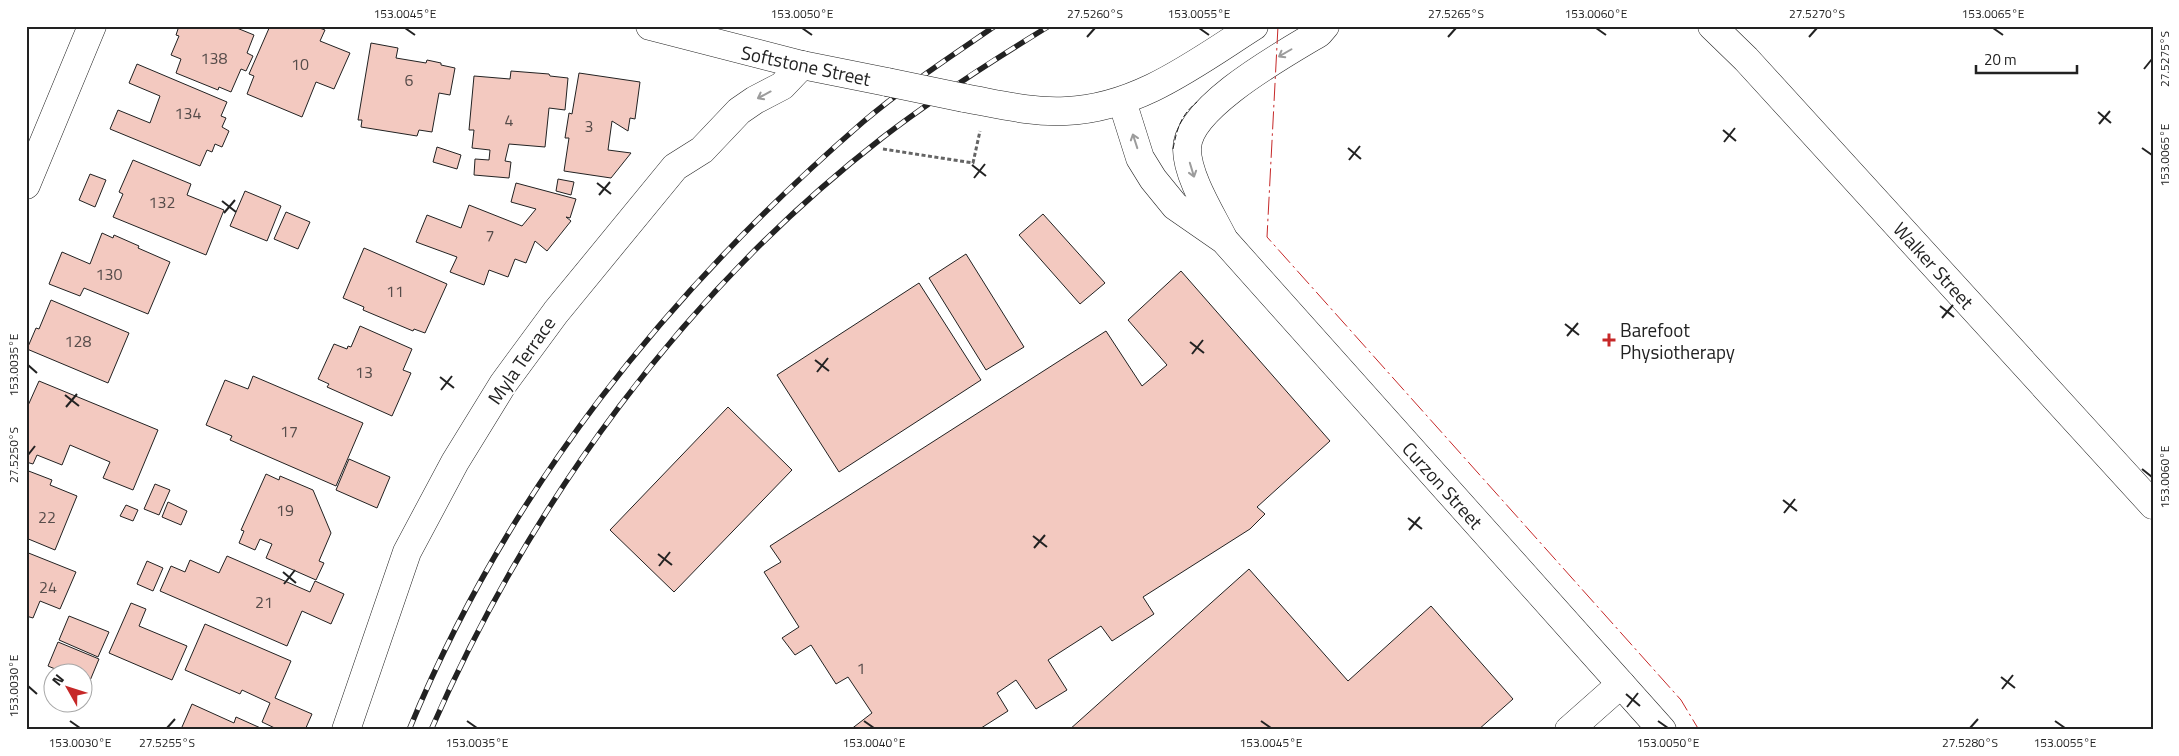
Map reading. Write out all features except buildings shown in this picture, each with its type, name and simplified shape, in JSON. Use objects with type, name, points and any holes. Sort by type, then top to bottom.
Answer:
[{"type":"street","points":[[26,184],[92,26]]},
{"type":"street","name":"Softstone Street","points":[[650,26],[802,65],[964,98],[1021,108],[1058,111],[1087,109],[1122,101],[1160,84],[1254,26]]},
{"type":"street","name":"Curzon Street","points":[[1224,240],[1195,179],[1190,164],[1187,149],[1194,126],[1206,112],[1250,76],[1319,33],[1325,26]]},
{"type":"street","name":"Walker Street","points":[[1712,26],[1746,59],[2153,505]]},
{"type":"street","name":"Myla Terrace","points":[[346,730],[406,552],[455,462],[503,384],[556,312],[675,167],[702,150],[739,111],[782,86],[802,65]]},
{"type":"street","name":"Curzon Street","points":[[1122,101],[1140,158],[1153,179],[1175,206],[1224,240],[1662,730]]},
{"type":"street","points":[[1570,730],[1621,684]]},
{"type":"path","points":[[883,148],[973,162],[981,128]]},
{"type":"railway","points":[[409,730],[449,642],[494,557],[544,477],[600,399],[659,326],[723,255],[791,187],[863,122],[911,84],[995,26]]},
{"type":"railway","points":[[431,730],[471,645],[516,563],[565,483],[620,406],[679,333],[742,263],[810,198],[882,138],[922,108],[1049,26]]},
{"type":"fence","points":[[1173,149],[1180,123],[1197,102]]},
{"type":"power","points":[[1278,26],[1267,237],[1681,700],[1699,730]]},
{"type":"place","name":"Barefoot Physiotherapy","points":[[1609,340]]}]
